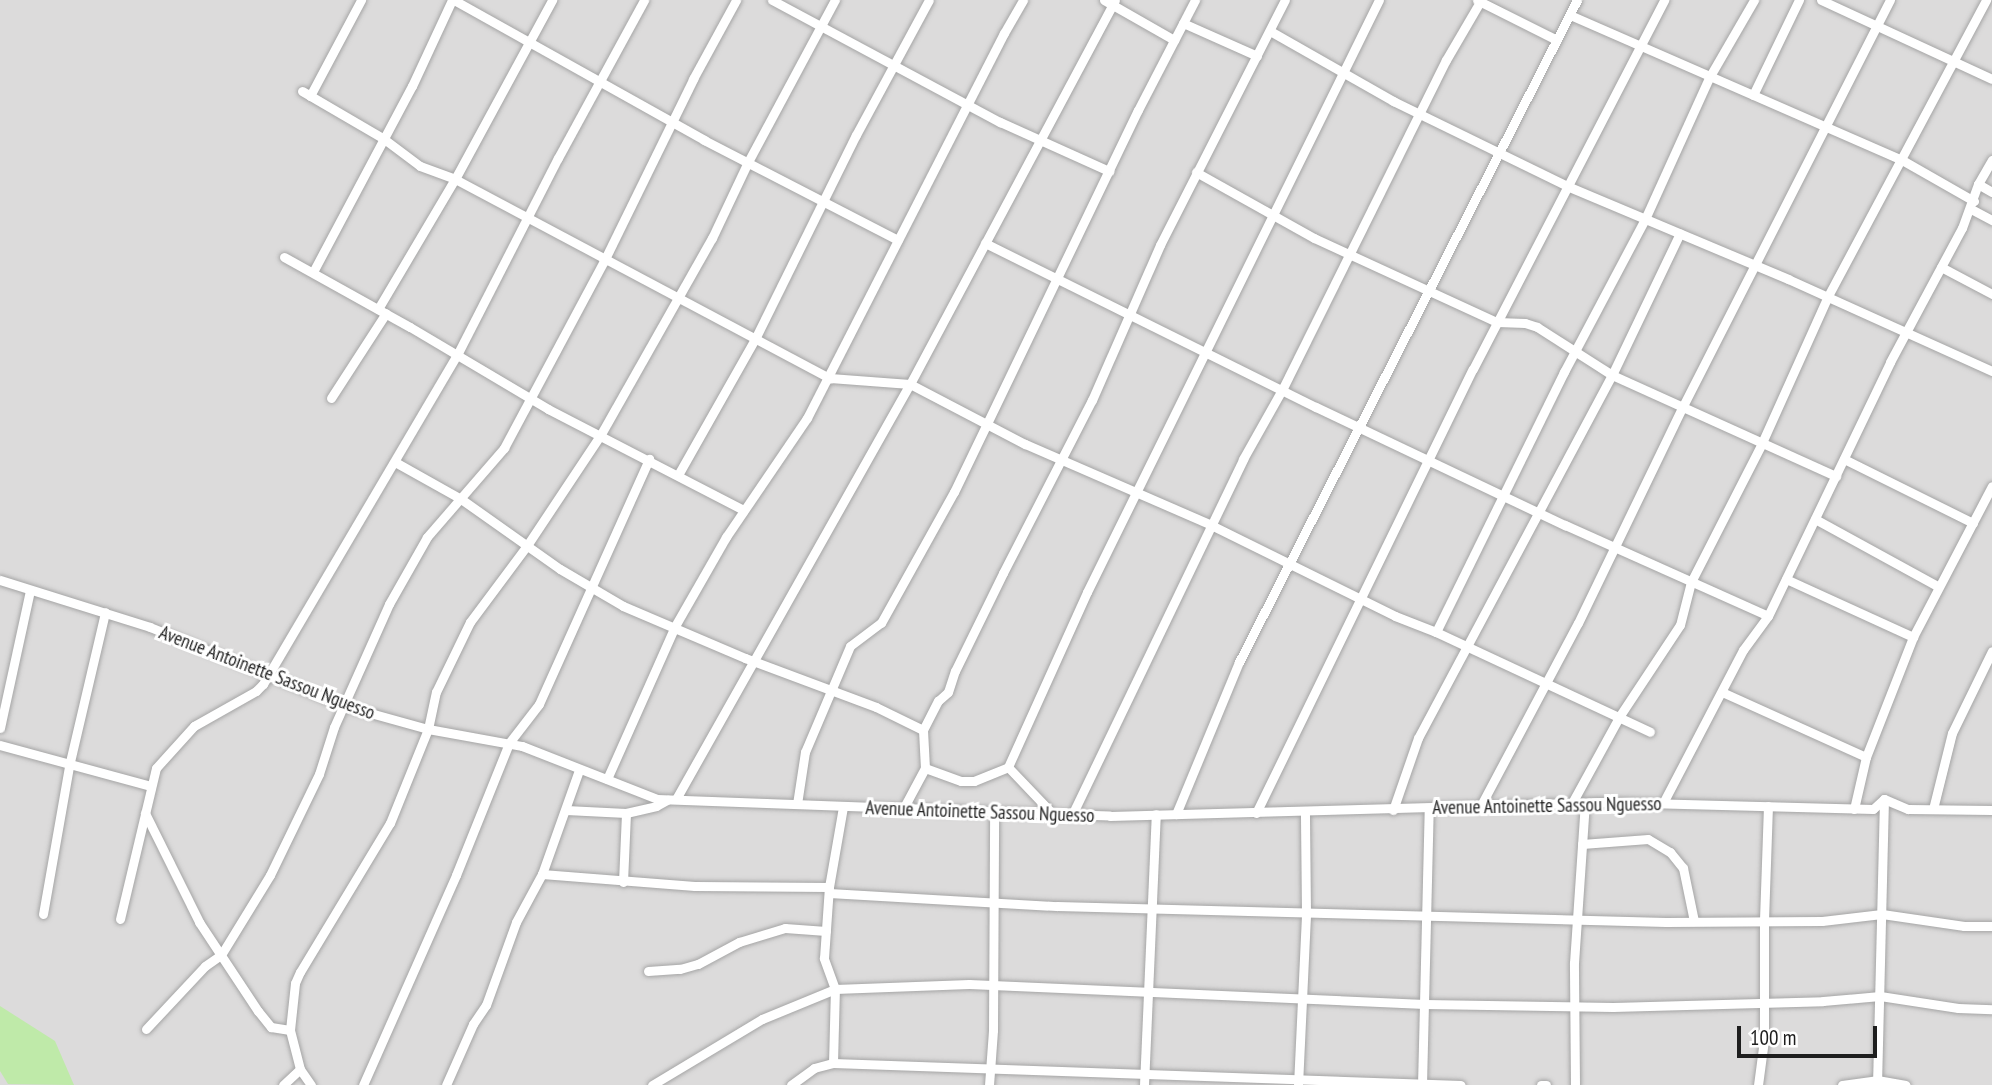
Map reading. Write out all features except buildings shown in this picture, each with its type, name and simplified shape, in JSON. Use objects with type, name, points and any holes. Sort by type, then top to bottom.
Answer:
[{"type":"street","points":[[361,0],[306,93],[384,139],[420,166],[455,179],[604,261],[756,337],[830,378],[910,384],[1025,444],[1211,525],[1359,599],[1650,732]]},
{"type":"street","points":[[313,272],[384,139],[453,0],[600,84],[898,240]]},
{"type":"street","points":[[331,398],[382,311],[552,0]]},
{"type":"street","points":[[120,919],[151,786],[162,759],[184,734],[203,719],[256,691],[268,675],[457,355],[644,0]]},
{"type":"street","points":[[146,1029],[205,966],[221,955],[270,875],[300,815],[389,604],[427,537],[503,448],[604,261],[736,0]]},
{"type":"street","points":[[772,0],[822,24],[968,104],[1109,171]]},
{"type":"street","points":[[311,1085],[300,1069],[290,1030],[295,983],[390,823],[428,729],[433,699],[470,622],[526,547],[601,434],[712,238],[748,162],[835,0]]},
{"type":"street","points":[[678,475],[756,337],[929,0]]},
{"type":"street","points":[[607,779],[675,626],[744,510],[798,435],[830,378],[898,240],[1023,0]]},
{"type":"street","points":[[1104,0],[1114,3],[1174,40]]},
{"type":"street","points":[[797,804],[805,752],[850,646],[881,623],[988,423],[1056,278],[1195,0]]},
{"type":"street","points":[[903,809],[925,768],[923,730],[938,701],[948,692],[955,671],[1131,314],[1160,244],[1285,0]]},
{"type":"street","points":[[925,768],[961,781],[974,782],[1008,767],[1061,648],[1379,0]]},
{"type":"street","points":[[1176,814],[1234,673],[1361,426],[1427,289],[1577,0]]},
{"type":"street","points":[[1256,813],[1428,459],[1664,0]]},
{"type":"street","points":[[1436,632],[1574,352],[1645,219],[1710,76],[1754,0]]},
{"type":"street","points":[[1753,95],[1799,0]]},
{"type":"street","points":[[1821,0],[1992,79]]},
{"type":"street","points":[[1480,807],[1546,683],[1754,265],[1890,0]]},
{"type":"street","points":[[1572,803],[1619,717],[1680,625],[1691,582],[1762,445],[1828,296],[1902,160],[1951,61],[1986,0]]},
{"type":"street","points":[[1072,815],[1211,525],[1479,1],[1557,40]]},
{"type":"street","points":[[566,810],[626,813],[672,799],[722,724],[753,661],[910,384],[1114,3]]},
{"type":"street","points":[[1570,15],[1902,160],[1992,220]]},
{"type":"street","points":[[1183,23],[1257,56]]},
{"type":"street","points":[[1270,31],[1343,74],[1567,186],[1828,296],[1992,371]]},
{"type":"street","points":[[1662,803],[1743,650],[1768,616],[1905,331],[1941,267],[1972,205],[1978,184],[1992,160]]},
{"type":"street","points":[[1196,172],[1349,253],[1497,322],[1525,323],[1551,335],[1612,374],[1762,445],[1836,476]]},
{"type":"street","points":[[1978,184],[1992,192]]},
{"type":"street","points":[[1393,810],[1418,738],[1612,374],[1680,233]]},
{"type":"street","points":[[985,243],[1539,512],[1768,616]]},
{"type":"street","points":[[284,257],[529,397],[744,510]]},
{"type":"street","points":[[1941,267],[1992,295]]},
{"type":"street","points":[[1844,459],[1973,523]]},
{"type":"street","points":[[363,1085],[368,1068],[381,1047],[388,1023],[456,875],[509,743],[539,704],[649,460]]},
{"type":"street","points":[[395,462],[461,499],[526,547],[590,588],[753,661],[923,730]]},
{"type":"street","points":[[1854,808],[1866,757],[1913,637],[1992,486]]},
{"type":"street","points":[[1815,519],[1939,587]]},
{"type":"street","points":[[1786,579],[1913,637]]},
{"type":"street","name":"Avenue Antoinette Sassou Nguesso","points":[[0,580],[105,612],[345,706],[428,729],[509,743],[648,797],[1072,815],[1305,813],[1572,803],[1873,809],[1884,799]]},
{"type":"street","points":[[0,728],[30,590]]},
{"type":"street","points":[[43,914],[69,765],[105,612]]},
{"type":"street","points":[[1933,809],[1952,733],[1992,651]]},
{"type":"street","points":[[1722,692],[1866,757]]},
{"type":"street","points":[[0,745],[151,786]]},
{"type":"street","points":[[1008,767],[1052,813]]},
{"type":"street","points":[[446,1085],[476,1018],[486,1005],[516,922],[542,874],[579,770]]},
{"type":"street","points":[[1877,1082],[1884,799],[1908,808],[1992,810]]},
{"type":"street","points":[[1575,1085],[1576,918],[1585,803]]},
{"type":"street","points":[[1758,1085],[1764,1040],[1768,806]]},
{"type":"street","points":[[833,1063],[835,989],[824,958],[829,890],[842,807]]},
{"type":"street","points":[[1422,1084],[1429,808]]},
{"type":"street","points":[[989,1085],[992,1068],[994,985],[994,811]]},
{"type":"street","points":[[145,813],[194,913],[221,955],[267,1023],[276,1029],[290,1030]]},
{"type":"street","points":[[623,882],[626,813]]},
{"type":"street","points":[[1298,1081],[1306,912],[1305,813]]},
{"type":"street","points":[[1144,1085],[1146,991],[1156,814]]},
{"type":"street","points":[[1582,844],[1648,839],[1670,852],[1678,858],[1683,868],[1694,921]]},
{"type":"street","points":[[542,874],[623,882],[1150,907],[1694,921],[1822,922],[1882,914],[1964,926],[1992,926]]},
{"type":"street","points":[[648,971],[680,969],[698,964],[739,942],[785,928],[826,931]]},
{"type":"street","points":[[652,1085],[762,1019],[835,989],[994,985],[1425,1004],[1575,1006],[1764,1000],[1823,1001],[1880,996],[1958,1008],[1992,1009]]},
{"type":"street","points":[[791,1085],[814,1068],[833,1063],[1461,1085]]},
{"type":"street","points":[[283,1085],[300,1069]]},
{"type":"street","points":[[1842,1085],[1877,1082],[1906,1085]]},
{"type":"shaded area","points":[[0,0],[1992,0],[1992,1085],[0,1085]]},
{"type":"green space","points":[[0,1006],[55,1041],[74,1085],[8,1084],[0,1071]]}]
